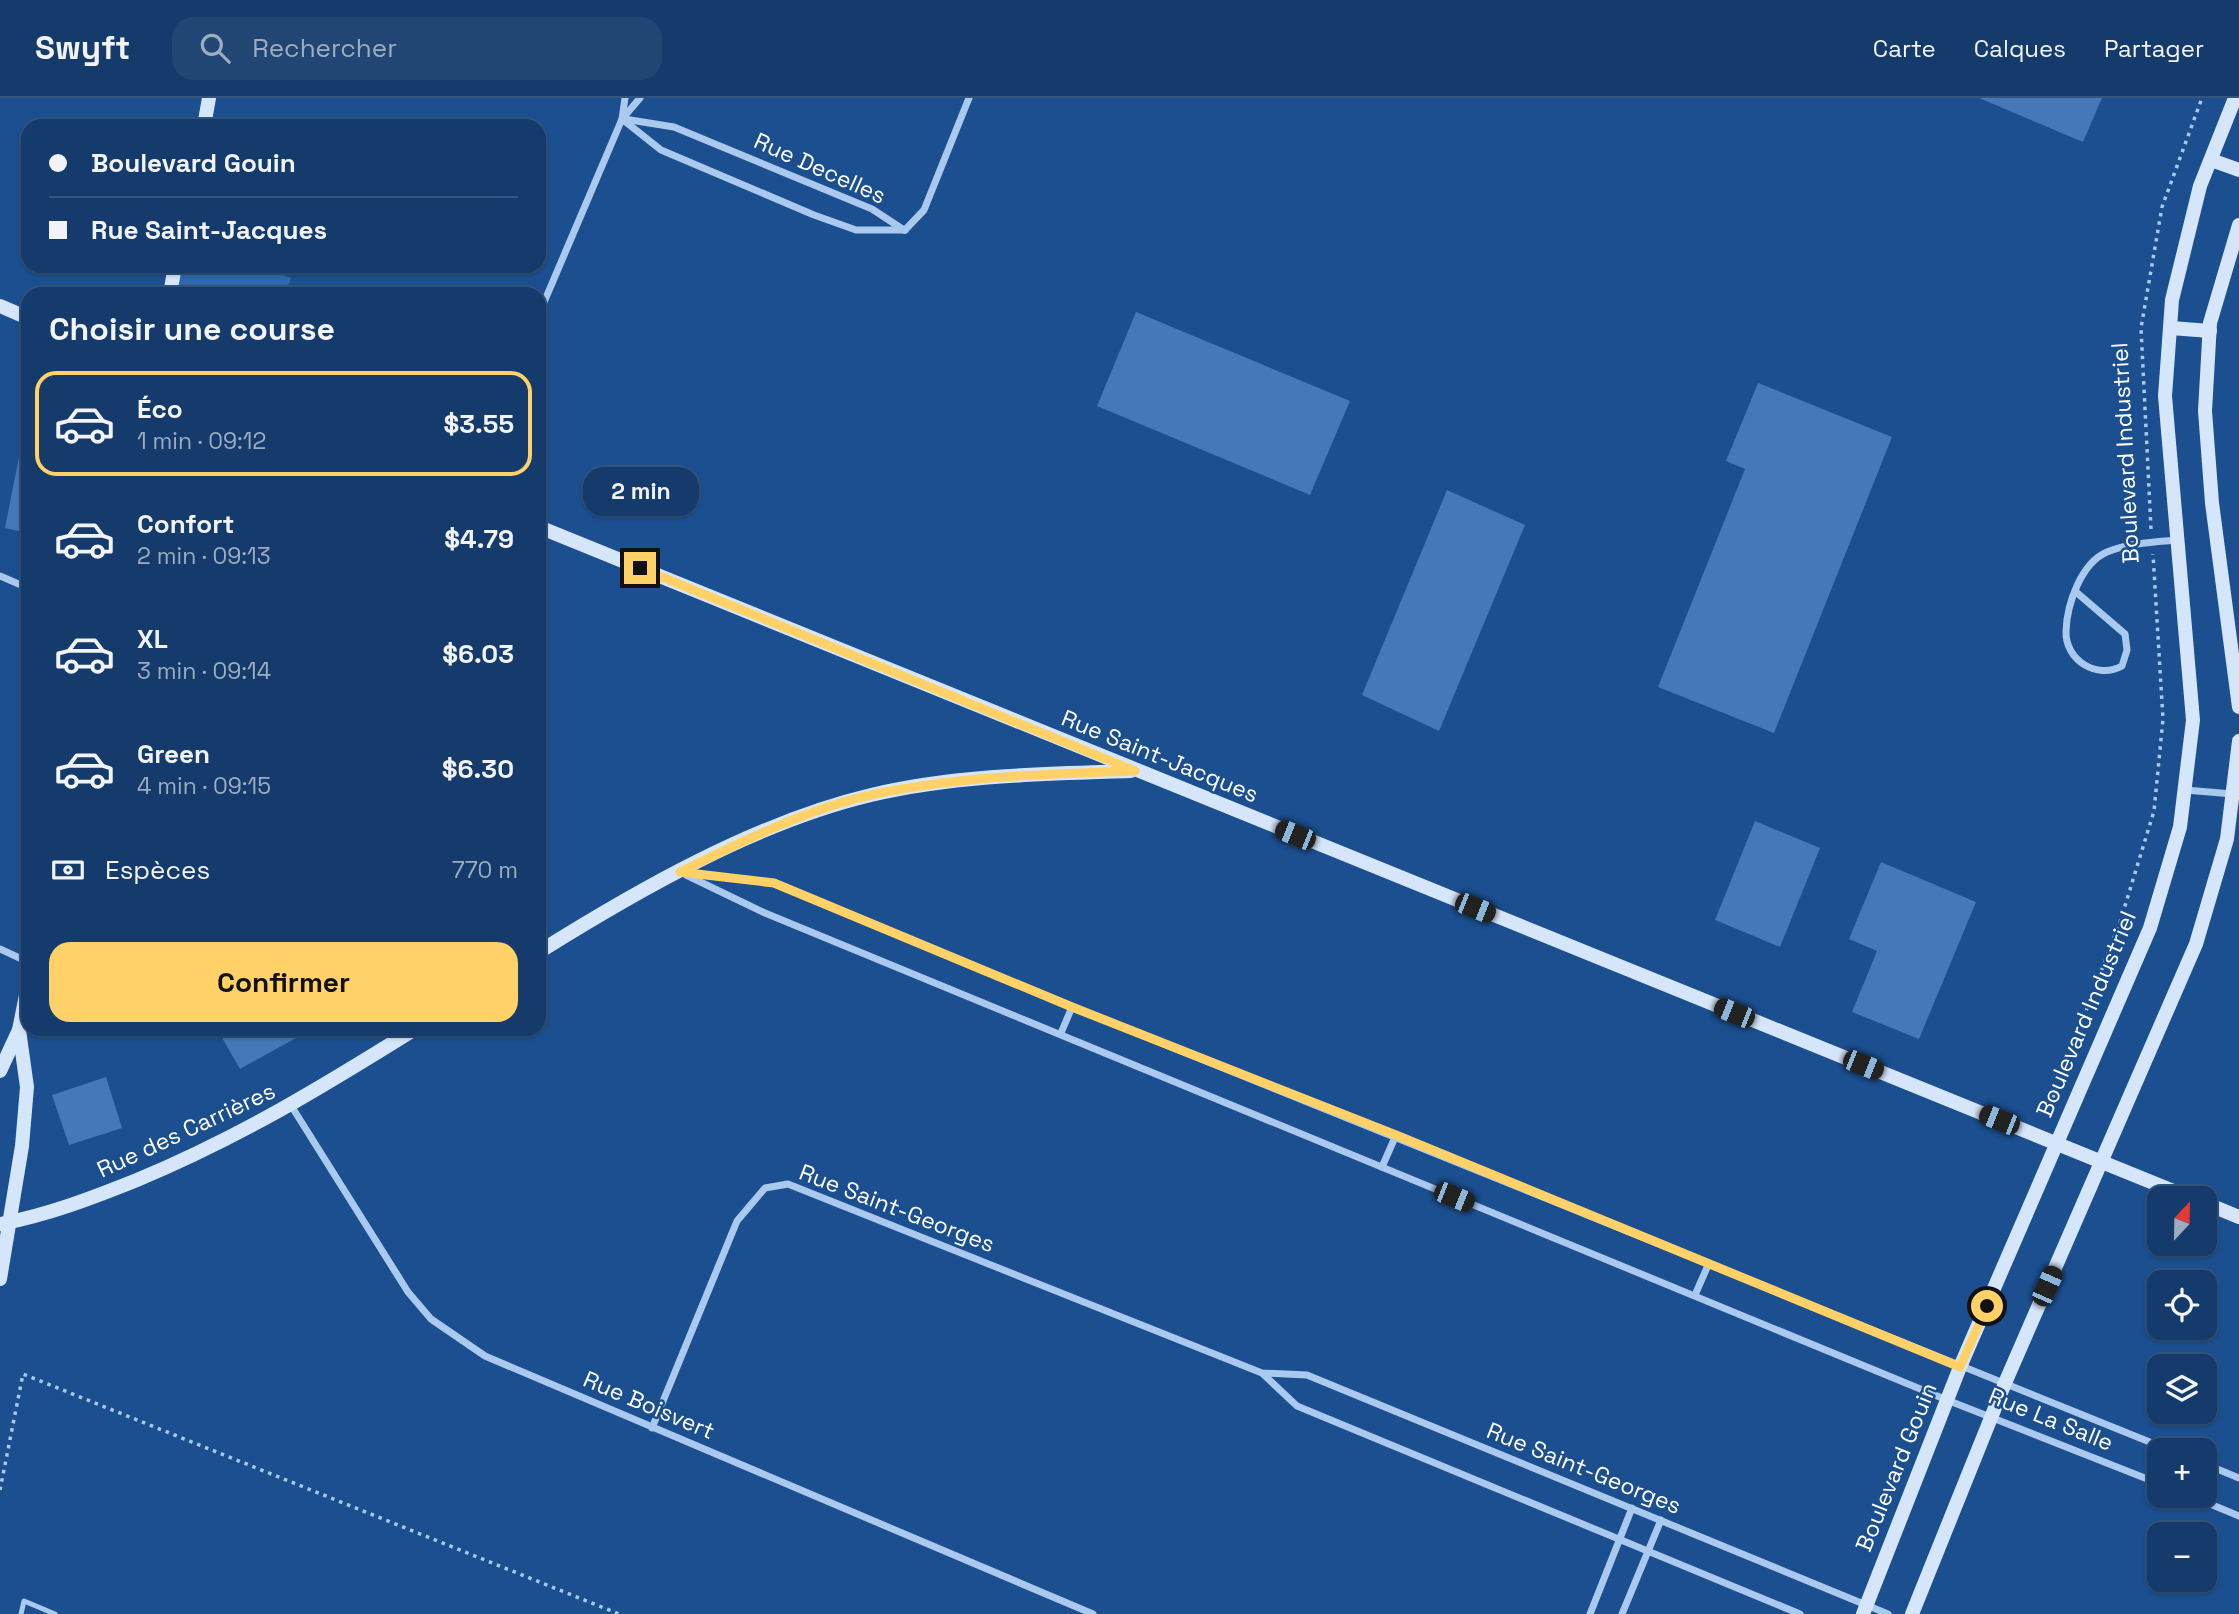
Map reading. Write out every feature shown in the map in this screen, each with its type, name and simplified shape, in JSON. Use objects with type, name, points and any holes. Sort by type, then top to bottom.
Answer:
[{"type":"street","points":[[205,119],[209,98]]},
{"type":"street","points":[[546,298],[622,119],[625,98]]},
{"type":"street","points":[[622,119],[640,98]]},
{"type":"street","points":[[905,230],[924,210],[969,98]]},
{"type":"street","name":"Boulevard Industriel","points":[[2056,1143],[2150,928],[2180,827],[2193,720],[2165,396],[2172,300],[2200,186],[2235,98]]},
{"type":"street","name":"Rue Decelles","points":[[622,119],[661,150],[814,215],[856,230],[905,230]]},
{"type":"street","name":"Rue Decelles","points":[[622,119],[674,127],[872,209],[905,230]]},
{"type":"street","points":[[2211,159],[2239,170]]},
{"type":"street","points":[[2239,225],[2210,331],[2205,411],[2212,503],[2239,707]]},
{"type":"street","points":[[0,306],[21,315]]},
{"type":"street","points":[[2171,328],[2210,331]]},
{"type":"street","name":"Rue Saint-Jacques","points":[[546,530],[2161,1186]]},
{"type":"street","points":[[2076,592],[2125,634],[2127,650],[2123,666],[2114,670],[2092,670],[2073,657],[2066,632],[2076,592],[2088,566],[2106,552],[2177,540]]},
{"type":"street","points":[[0,576],[21,585]]},
{"type":"street","points":[[1912,1614],[2005,1383],[2196,944],[2227,839],[2236,794],[2239,741]]},
{"type":"street","points":[[546,947],[680,872],[803,816],[871,795],[996,775],[1135,771]]},
{"type":"street","points":[[2184,790],[2236,794]]},
{"type":"street","name":"Rue La Salle","points":[[680,872],[774,883],[1072,1007],[1396,1135],[1960,1367],[2147,1441]]},
{"type":"street","name":"Rue La Salle","points":[[680,872],[765,913],[1947,1400],[2147,1479]]},
{"type":"street","points":[[0,949],[21,959]]},
{"type":"street","points":[[1061,1033],[1072,1007]]},
{"type":"street","points":[[0,1071],[21,1020]]},
{"type":"street","points":[[0,1279],[5,1224],[22,1146],[27,1087],[19,1030]]},
{"type":"street","name":"Rue des Carrières","points":[[5,1224],[71,1207],[205,1152],[292,1107],[404,1036]]},
{"type":"street","name":"Rue Boisvert","points":[[292,1107],[408,1292],[431,1319],[485,1356],[1093,1614]]},
{"type":"street","points":[[1382,1167],[1396,1135]]},
{"type":"street","name":"Boulevard Gouin","points":[[1864,1609],[1960,1367],[2056,1143]]},
{"type":"street","name":"Rue Saint-Georges","points":[[652,1428],[737,1221],[765,1188],[788,1184],[1262,1373],[1307,1375],[1661,1520],[1864,1609],[1888,1614]]},
{"type":"street","points":[[2217,1208],[2239,1217]]},
{"type":"street","points":[[1695,1295],[1709,1263]]},
{"type":"street","name":"Rue Saint-Georges","points":[[1262,1373],[1297,1406],[1800,1614]]},
{"type":"street","points":[[2217,1469],[2239,1478]]},
{"type":"street","points":[[2217,1507],[2239,1516]]},
{"type":"street","points":[[1590,1614],[1632,1508]]},
{"type":"street","points":[[1622,1614],[1661,1520]]},
{"type":"lane","points":[[21,1614],[24,1601],[55,1614]]},
{"type":"path","name":"Boulevard Industriel","points":[[2054,1109],[2053,1098],[2121,919],[2154,811],[2163,719],[2141,328],[2162,206],[2202,98]]},
{"type":"path","points":[[0,1490],[23,1374],[619,1614]]},
{"type":"shaded area","points":[[174,273],[278,273],[291,278],[288,287],[171,287]]},
{"type":"building","points":[[1979,98],[2102,98],[2083,142]]},
{"type":"building","points":[[1136,312],[1350,401],[1310,495],[1097,406]]},
{"type":"building","points":[[1758,383],[1892,437],[1774,733],[1658,687],[1745,469],[1726,461]]},
{"type":"building","points":[[20,452],[21,452],[21,531],[5,528]]},
{"type":"building","points":[[1447,490],[1525,525],[1439,731],[1362,695]]},
{"type":"building","points":[[1755,821],[1820,848],[1780,947],[1715,920]]},
{"type":"building","points":[[1881,862],[1976,902],[1919,1039],[1852,1012],[1877,951],[1849,939]]},
{"type":"building","points":[[221,1036],[299,1036],[240,1069]]},
{"type":"building","points":[[106,1077],[122,1128],[69,1145],[52,1095]]},
{"type":"route","points":[[640,568],[1135,771],[996,775],[871,795],[803,816],[680,872],[774,883],[1072,1007],[1396,1135],[1960,1367],[1987,1306]]}]
